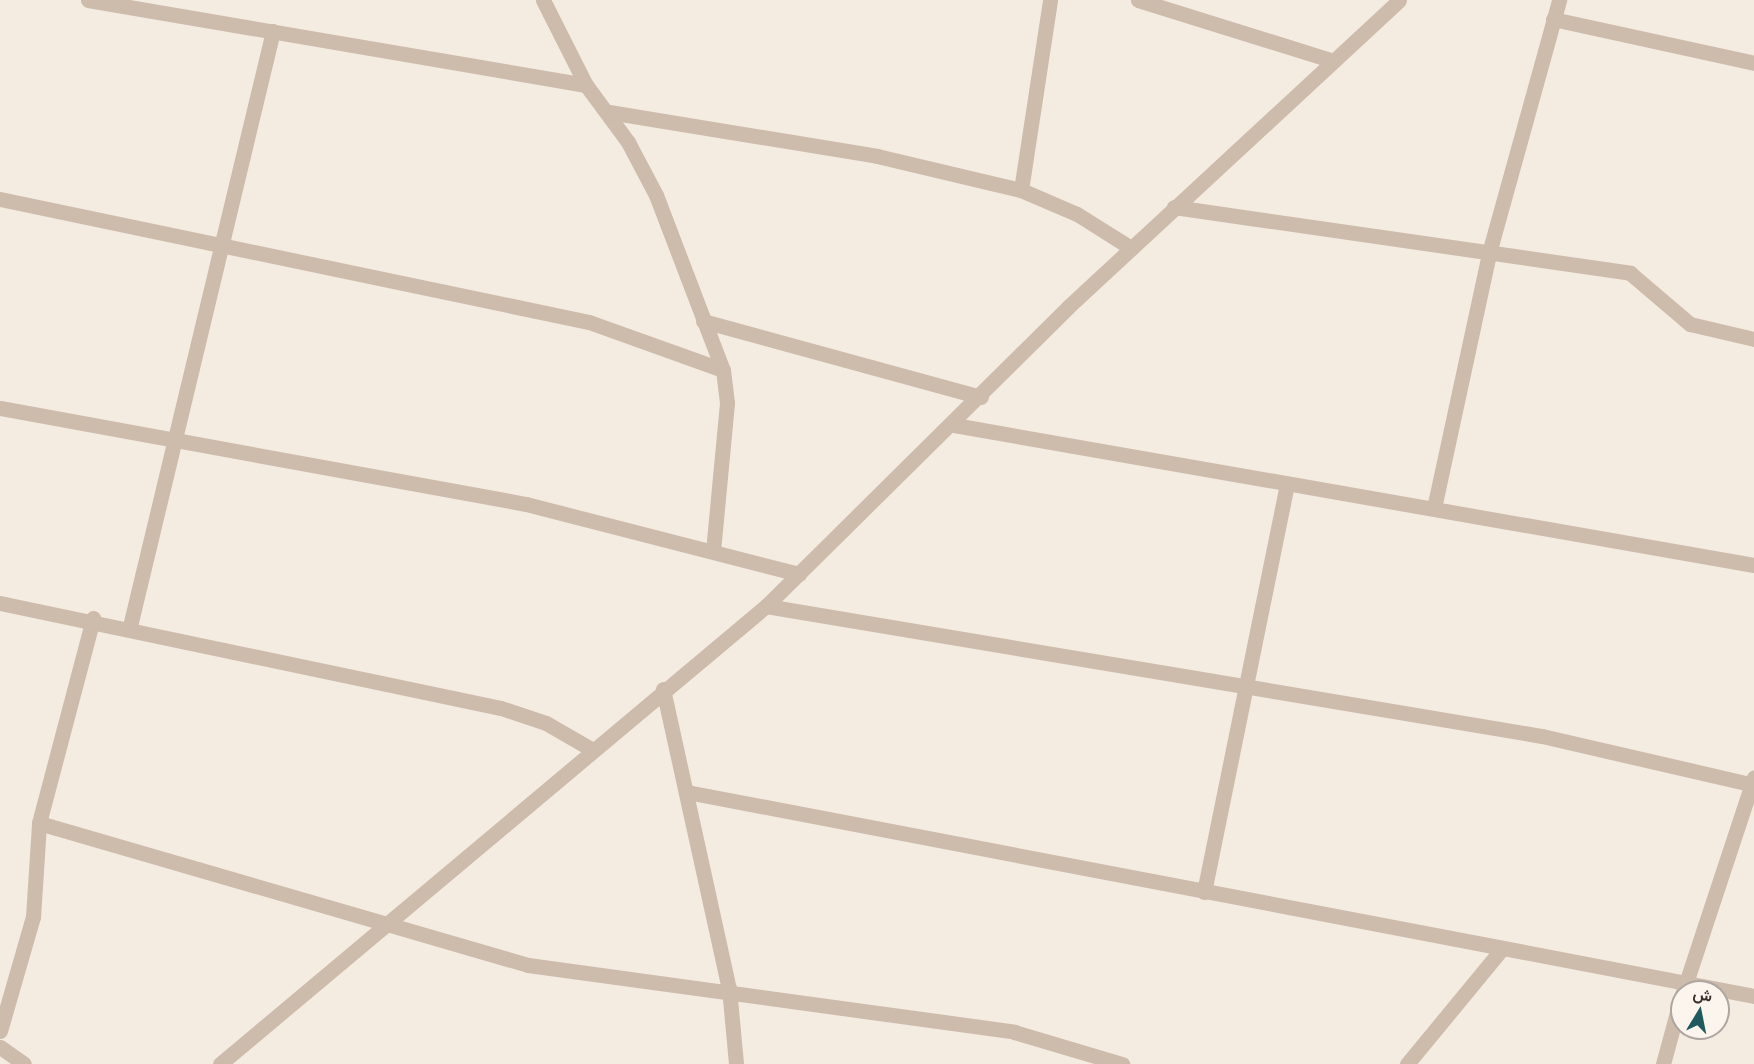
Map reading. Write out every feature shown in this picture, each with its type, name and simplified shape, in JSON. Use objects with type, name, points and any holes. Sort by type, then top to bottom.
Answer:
[{"type":"street","points":[[88,0],[586,85]]},
{"type":"street","points":[[543,0],[586,85],[609,112],[666,216],[723,370],[728,403],[713,550]]},
{"type":"street","points":[[1021,190],[1050,0]]},
{"type":"street","points":[[1138,0],[1330,60]]},
{"type":"street","points":[[219,1064],[591,749],[766,606],[954,425],[1131,248],[1330,60],[1399,0]]},
{"type":"street","points":[[1434,508],[1489,253],[1558,0]]},
{"type":"street","points":[[1553,19],[1754,63]]},
{"type":"street","points":[[130,626],[172,437],[222,247],[273,31]]},
{"type":"street","points":[[609,112],[877,156],[1021,190],[1077,214],[1131,248]]},
{"type":"street","points":[[0,199],[589,322],[723,370]]},
{"type":"street","points":[[1174,207],[1630,273],[1690,324],[1754,339]]},
{"type":"street","points":[[703,321],[981,397]]},
{"type":"street","points":[[0,408],[172,437],[525,504],[713,550],[799,574]]},
{"type":"street","points":[[954,425],[1754,565]]},
{"type":"street","points":[[1204,892],[1248,690],[1287,485]]},
{"type":"street","points":[[0,603],[93,618],[501,708],[546,723],[591,749]]},
{"type":"street","points":[[766,606],[1248,690],[1542,736],[1753,782],[1686,980]]},
{"type":"street","points":[[0,1031],[33,916],[39,823],[93,618]]},
{"type":"street","points":[[663,689],[729,988],[736,1064]]},
{"type":"street","points":[[687,792],[1501,950],[1670,987]]},
{"type":"street","points":[[39,823],[560,971],[729,988],[1014,1032],[1122,1064]]},
{"type":"street","points":[[1407,1064],[1501,950]]},
{"type":"street","points":[[1730,994],[1754,996]]},
{"type":"street","points":[[1663,1064],[1670,1038]]},
{"type":"street","points":[[0,1047],[24,1064]]}]
